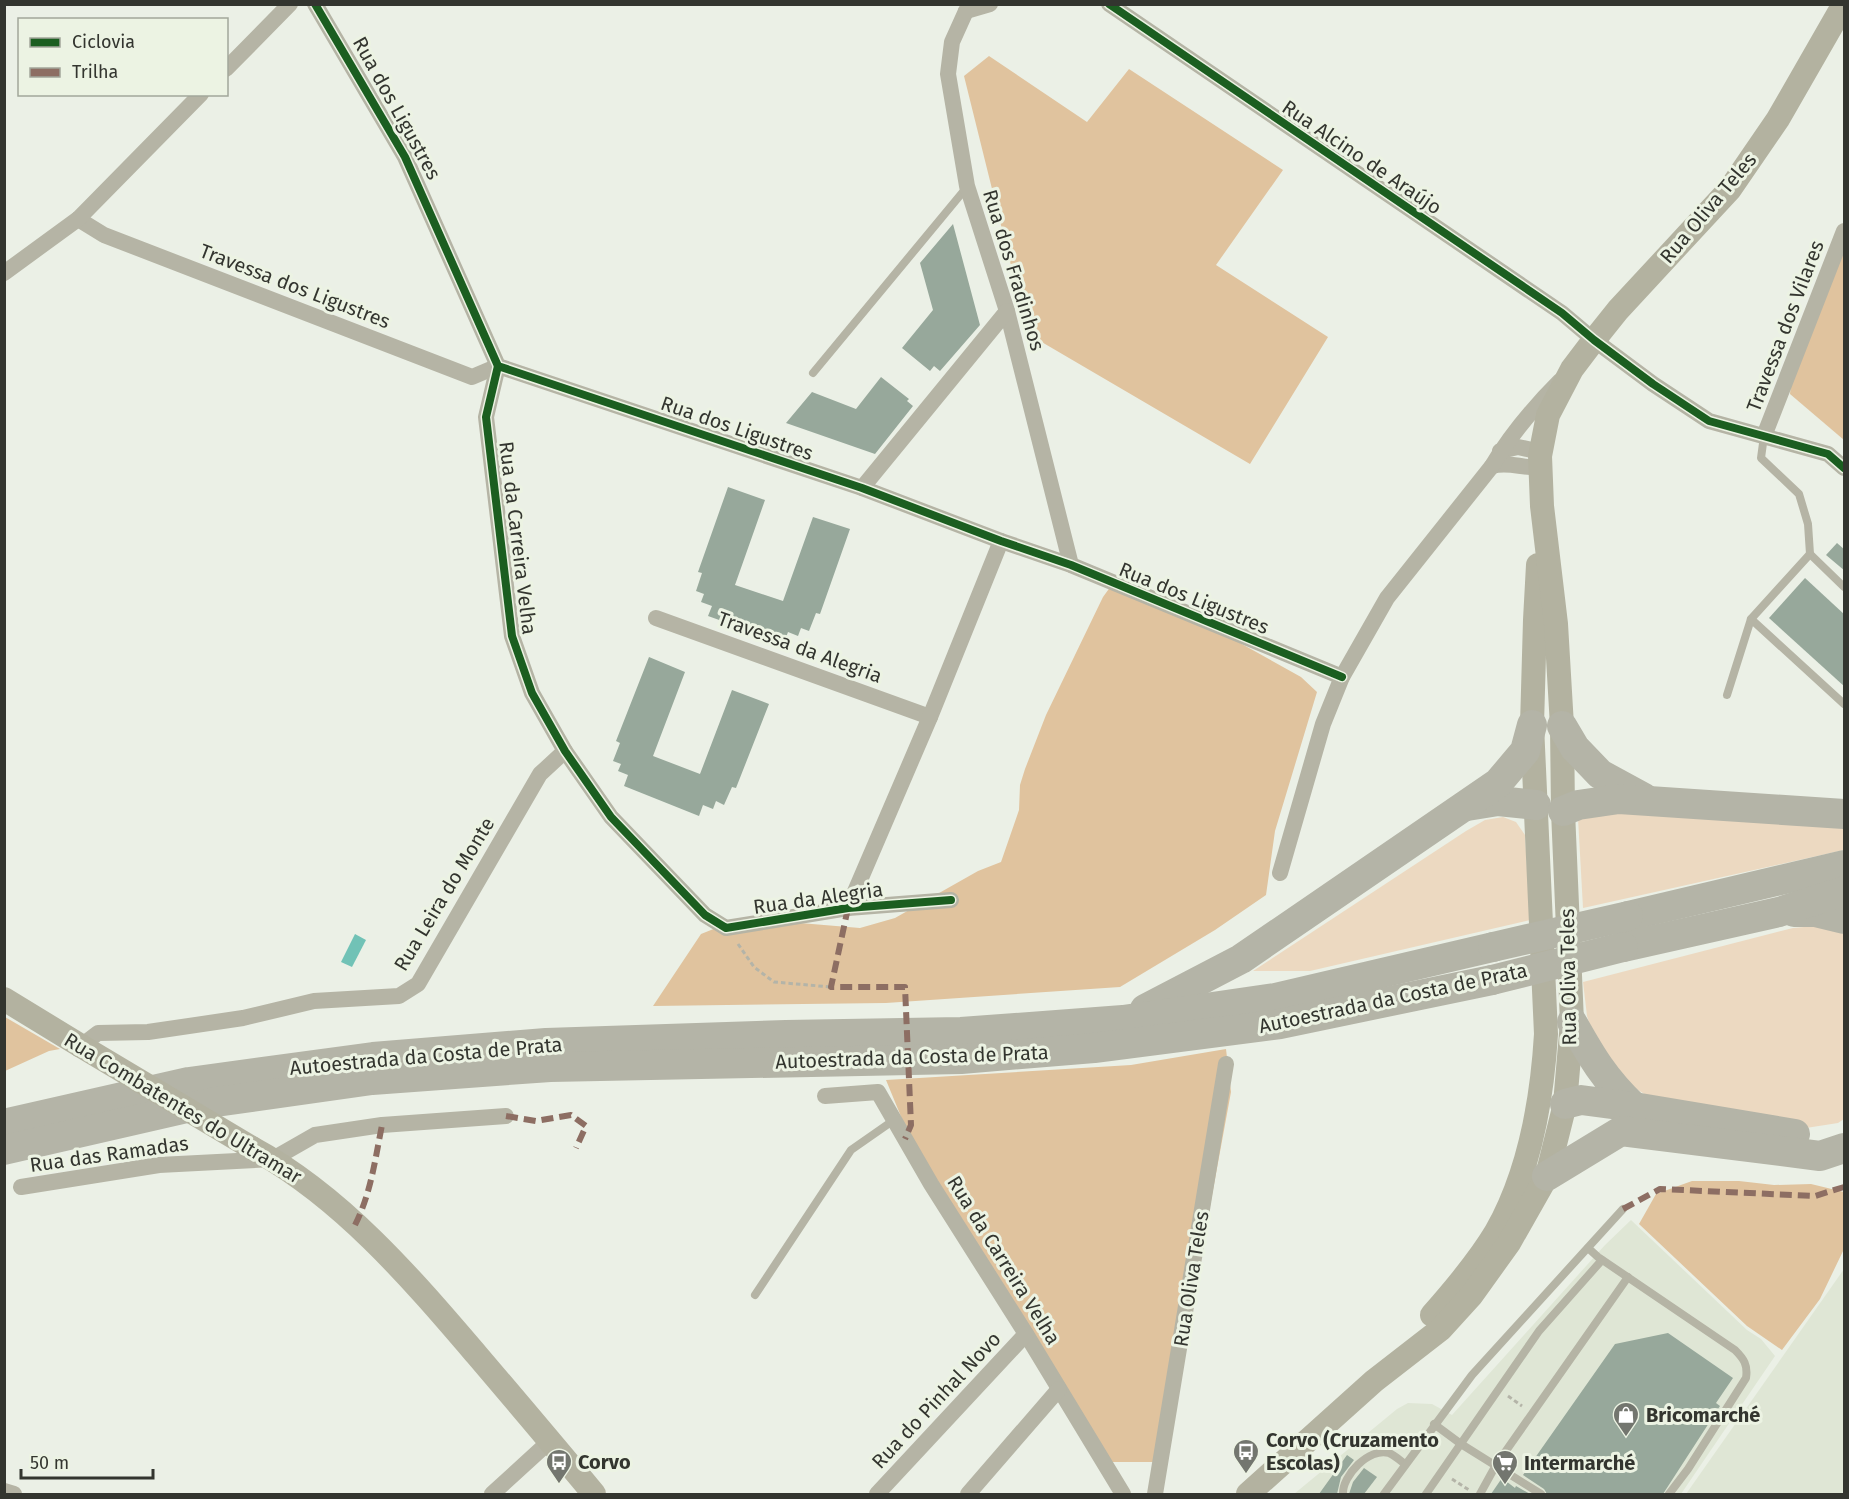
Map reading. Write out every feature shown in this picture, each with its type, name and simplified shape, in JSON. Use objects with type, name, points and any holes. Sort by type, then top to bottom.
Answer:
[{"type":"highway","points":[[1123,1020],[1241,959],[1498,783],[1525,751],[1533,725]]},
{"type":"highway","points":[[1563,726],[1575,748],[1600,774],[1649,801]]},
{"type":"highway","points":[[1466,806],[1498,801],[1551,813],[1578,805],[1619,799],[1845,814]]},
{"type":"highway","name":"Autoestrada da Costa de Prata","points":[[4,1124],[189,1082],[373,1057],[546,1043],[962,1032],[1123,1020],[1275,998],[1845,865]]},
{"type":"highway","name":"Autoestrada da Costa de Prata","points":[[4,1150],[209,1103],[372,1080],[550,1067],[961,1059],[1083,1049],[1281,1024],[1492,980],[1623,947],[1779,912],[1845,891]]},
{"type":"highway","points":[[1779,912],[1815,912],[1845,919]]},
{"type":"highway","points":[[1572,1022],[1593,1060],[1613,1087],[1628,1119]]},
{"type":"highway","points":[[1565,1104],[1581,1100],[1628,1119],[1820,1156],[1845,1148]]},
{"type":"highway","points":[[1546,1176],[1628,1119],[1812,1137],[1845,1130]]},
{"type":"main road","name":"Rua Oliva Teles","points":[[1250,1494],[1374,1381],[1441,1329],[1471,1296],[1509,1243],[1546,1176],[1565,1104],[1572,1022],[1565,858],[1551,813],[1533,725],[1535,620],[1542,506],[1541,460],[1548,415],[1572,369],[1618,310],[1730,189],[1778,119],[1844,4]]},
{"type":"main road","name":"Rua Oliva Teles","points":[[1374,1381],[1458,1285],[1496,1231],[1516,1191],[1535,1125],[1544,1073],[1546,1034],[1538,862],[1551,813],[1563,726],[1556,624],[1542,506]]},
{"type":"main road","name":"Rua Combatentes do Ultramar","points":[[4,999],[273,1159],[337,1208],[425,1294],[594,1494]]},
{"type":"main road","points":[[1535,1125],[1565,1104],[1557,1096],[1544,1073]]},
{"type":"street","points":[[228,67],[290,4]]},
{"type":"street","name":"Rua dos Ligustres","points":[[315,4],[405,157],[498,366],[862,488],[1071,565],[1342,676]]},
{"type":"street","name":"Rua dos Fradinhos","points":[[990,4],[964,8],[952,42],[948,74],[967,186],[1007,311],[1071,565]]},
{"type":"street","name":"Rua Alcino de Araújo","points":[[1108,4],[1562,313],[1653,384],[1709,421],[1828,454],[1845,468]]},
{"type":"street","points":[[4,273],[78,219],[199,96]]},
{"type":"street","name":"Travessa dos Ligustres","points":[[78,219],[104,235],[472,377],[498,366]]},
{"type":"street","name":"Travessa dos Vilares","points":[[1764,436],[1845,231]]},
{"type":"street","points":[[862,488],[1007,311]]},
{"type":"street","name":"Rua da Carreira Velha","points":[[498,366],[486,417],[512,636],[532,693],[565,751],[611,817],[705,915],[726,928]]},
{"type":"street","name":"Rua Oliva Teles","points":[[1280,873],[1323,724],[1342,676],[1387,598],[1537,404],[1572,369]]},
{"type":"street","points":[[1496,458],[1518,447],[1541,460]]},
{"type":"street","name":"Rua da Alegria","points":[[848,908],[930,717],[1001,541]]},
{"type":"street","name":"Travessa da Alegria","points":[[656,618],[930,717]]},
{"type":"street","name":"Rua Leira do Monte","points":[[81,1046],[98,1033],[148,1032],[243,1018],[314,1001],[399,996],[418,984],[540,774],[565,751]]},
{"type":"street","name":"Rua da Alegria","points":[[726,928],[848,908],[951,900]]},
{"type":"street","name":"Rua Oliva Teles","points":[[1155,1494],[1226,1064]]},
{"type":"street","name":"Rua da Carreira Velha","points":[[825,1096],[878,1092],[931,1184],[1026,1334],[1122,1494]]},
{"type":"street","points":[[273,1159],[315,1135],[382,1125],[506,1116]]},
{"type":"street","name":"Rua das Ramadas","points":[[21,1187],[159,1166],[273,1159]]},
{"type":"street","name":"Rua do Pinhal Novo","points":[[877,1494],[1026,1334]]},
{"type":"street","points":[[968,1494],[1059,1389]]},
{"type":"street","points":[[492,1494],[550,1441]]},
{"type":"street","points":[[4,1491],[14,1494]]},
{"type":"lane","points":[[813,373],[967,186]]},
{"type":"lane","points":[[1764,436],[1761,458],[1799,494],[1808,524],[1810,554],[1845,587]]},
{"type":"lane","points":[[1727,695],[1751,619],[1810,554]]},
{"type":"lane","points":[[1751,619],[1845,704]]},
{"type":"lane","points":[[754,1295],[851,1150],[894,1120]]},
{"type":"lane","points":[[1384,1494],[1472,1375],[1623,1209]]},
{"type":"lane","points":[[1588,1248],[1602,1260],[1735,1350],[1748,1368],[1746,1378],[1670,1494]]},
{"type":"lane","points":[[1426,1494],[1539,1331],[1602,1260]]},
{"type":"lane","points":[[1480,1494],[1496,1465],[1628,1277]]},
{"type":"lane","points":[[1434,1424],[1461,1444],[1541,1494]]},
{"type":"lane","points":[[1342,1494],[1342,1487],[1356,1466],[1377,1453],[1389,1453],[1405,1464]]},
{"type":"path","points":[[726,928],[754,967],[774,981],[831,987]]},
{"type":"shaded area","points":[[989,56],[1087,122],[1129,69],[1283,170],[1216,265],[1328,337],[1250,464],[1028,334],[964,76]]},
{"type":"shaded area","points":[[1844,230],[1844,440],[1790,394],[1793,362]]},
{"type":"shaded area","points":[[1111,586],[1222,633],[1301,677],[1317,692],[1275,831],[1266,895],[1215,930],[1120,987],[886,1003],[653,1006],[701,934],[721,926],[800,923],[860,928],[895,918],[978,871],[1001,862],[1019,810],[1020,785],[1046,715],[1103,597]]},
{"type":"shaded area","points":[[1599,809],[1844,822],[1844,850],[1583,908],[1578,818]]},
{"type":"shaded area","points":[[1503,817],[1516,822],[1525,835],[1530,920],[1310,971],[1253,971],[1466,831],[1485,820]]},
{"type":"shaded area","points":[[1826,925],[1844,931],[1844,1119],[1838,1123],[1806,1128],[1651,1098],[1633,1087],[1595,1042],[1587,1016],[1583,982],[1793,928]]},
{"type":"shaded area","points":[[4,1017],[60,1049],[49,1051],[5,1071]]},
{"type":"shaded area","points":[[1226,1049],[1231,1092],[1163,1462],[1105,1462],[932,1192],[886,1080],[1131,1065]]},
{"type":"shaded area","points":[[1692,1181],[1739,1181],[1774,1185],[1811,1184],[1844,1192],[1844,1249],[1820,1299],[1782,1350],[1747,1326],[1639,1224],[1656,1194]]},
{"type":"shaded area","points":[[1631,1220],[1747,1330],[1761,1339],[1775,1356],[1681,1494],[1294,1494],[1397,1409],[1408,1403],[1432,1404],[1452,1415],[1605,1245]]},
{"type":"shaded area","points":[[1844,1269],[1844,1494],[1686,1494]]},
{"type":"water","points":[[355,934],[366,940],[352,967],[341,962]]},
{"type":"building","points":[[953,224],[980,325],[940,371],[934,366],[930,371],[902,348],[933,310],[920,263]]},
{"type":"building","points":[[881,377],[909,399],[907,401],[913,406],[875,454],[786,423],[812,392],[856,409]]},
{"type":"building","points":[[728,487],[765,500],[735,585],[783,601],[813,517],[850,529],[820,614],[816,613],[809,631],[801,628],[798,636],[788,632],[784,643],[708,616],[712,606],[701,602],[704,594],[696,591],[702,573],[698,572]]},
{"type":"building","points":[[1837,543],[1845,550],[1845,571],[1826,555]]},
{"type":"building","points":[[1805,578],[1845,615],[1845,687],[1769,618]]},
{"type":"building","points":[[649,657],[685,672],[653,756],[700,774],[732,690],[769,704],[736,788],[732,787],[724,805],[716,801],[713,809],[703,805],[699,816],[624,786],[628,775],[618,771],[621,764],[613,761],[620,743],[616,741]]},
{"type":"building","name":"Bricomarché","points":[[1668,1333],[1733,1378],[1716,1403],[1720,1406],[1663,1494],[1547,1494],[1544,1489],[1523,1475],[1615,1344]]},
{"type":"building","points":[[1347,1455],[1354,1460],[1341,1477],[1337,1494],[1319,1494]]},
{"type":"building","points":[[1364,1468],[1377,1477],[1364,1494],[1349,1494],[1353,1482]]},
{"type":"building","name":"Intermarché","points":[[1502,1478],[1515,1488],[1516,1486],[1530,1494],[1491,1494]]},
{"type":"marked path","points":[[848,908],[831,987],[905,987],[911,1125],[905,1139]]},
{"type":"marked path","points":[[506,1116],[536,1121],[571,1115],[586,1126],[576,1148]]},
{"type":"marked path","points":[[355,1225],[369,1189],[382,1125]]},
{"type":"marked path","points":[[1623,1209],[1660,1189],[1815,1196],[1844,1187]]},
{"type":"cycle path","points":[[315,4],[405,157],[498,366],[862,488],[1071,565],[1342,677]]},
{"type":"cycle path","points":[[1109,4],[1562,313],[1653,384],[1709,421],[1828,454],[1844,468]]},
{"type":"cycle path","points":[[498,366],[486,417],[512,636],[532,693],[565,751],[611,817],[705,915],[726,928],[848,908],[951,900]]},
{"type":"place","name":"Bricomarché","points":[[1626,1438]]},
{"type":"place","name":"Corvo (Cruzamento Escolas)","points":[[1246,1475]]},
{"type":"place","name":"Corvo","points":[[559,1485]]},
{"type":"place","name":"Intermarché","points":[[1505,1486]]}]
